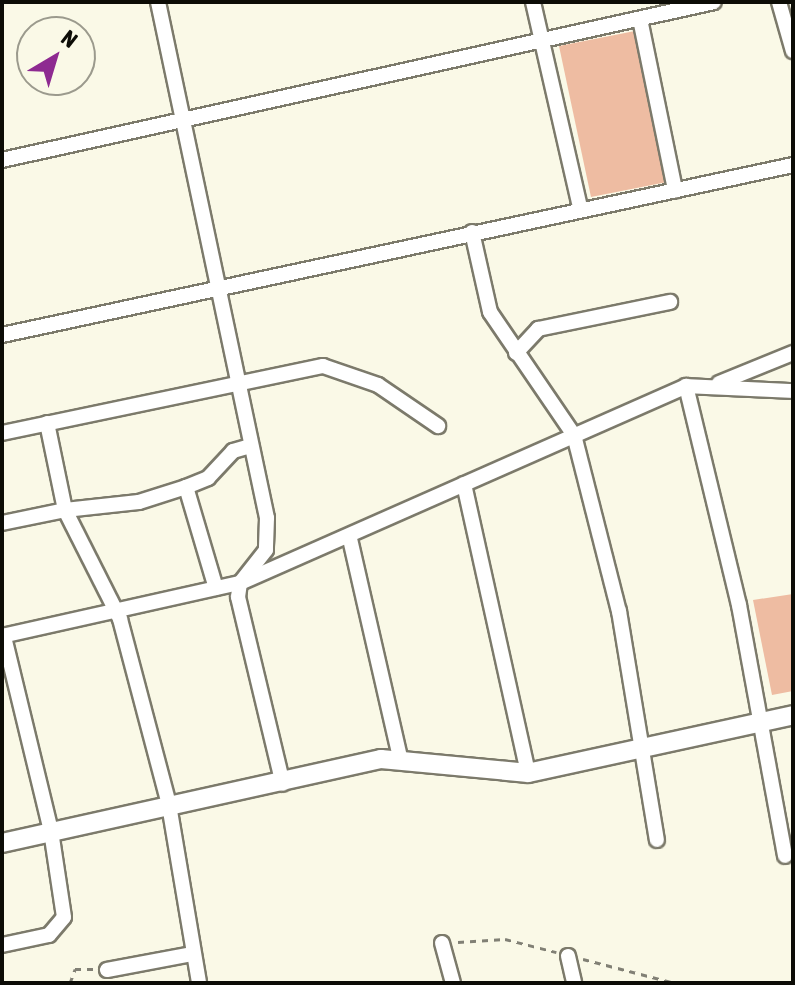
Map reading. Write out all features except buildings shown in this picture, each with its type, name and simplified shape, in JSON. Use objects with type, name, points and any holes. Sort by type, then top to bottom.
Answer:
[{"type":"street","points":[[158,2],[215,289],[269,532],[266,550],[240,583]]},
{"type":"street","points":[[533,2],[580,207]]},
{"type":"street","points":[[2,160],[714,2]]},
{"type":"street","points":[[779,2],[793,51]]},
{"type":"street","points":[[640,19],[675,190]]},
{"type":"street","points":[[2,335],[580,207],[793,165]]},
{"type":"street","points":[[472,232],[490,312],[574,435],[643,746],[657,840]]},
{"type":"street","points":[[516,353],[538,329],[670,302]]},
{"type":"street","points":[[713,385],[793,353]]},
{"type":"street","points":[[2,433],[323,366],[378,385],[438,426]]},
{"type":"street","points":[[686,386],[739,605],[785,856]]},
{"type":"street","points":[[2,945],[49,935],[64,917],[51,831],[3,636],[240,583],[350,539],[464,484],[686,386],[793,391]]},
{"type":"street","points":[[47,423],[65,510],[114,612],[169,805],[199,983]]},
{"type":"street","points":[[2,523],[65,510],[139,502],[186,487],[215,472],[233,451],[251,446]]},
{"type":"street","points":[[464,484],[528,773]]},
{"type":"street","points":[[186,487],[216,588]]},
{"type":"street","points":[[350,539],[400,758]]},
{"type":"street","points":[[240,583],[283,784]]},
{"type":"street","points":[[2,843],[400,758],[528,773],[793,715]]},
{"type":"street","points":[[442,943],[453,983]]},
{"type":"street","points":[[107,970],[192,954]]},
{"type":"street","points":[[568,956],[574,983]]},
{"type":"path","points":[[70,983],[75,969],[107,970]]},
{"type":"shaded area","points":[[635,31],[667,182],[591,197],[559,46]]},
{"type":"shaded area","points":[[793,594],[793,691],[772,695],[753,600]]}]
